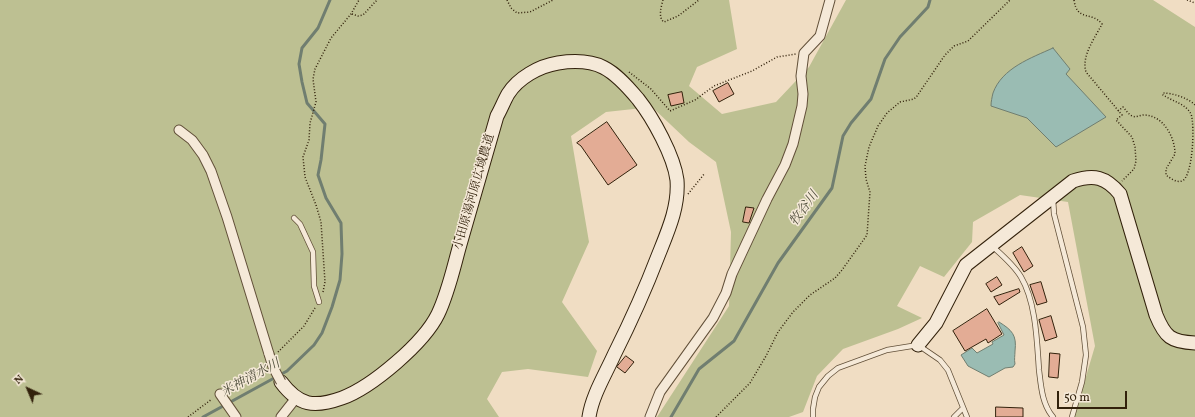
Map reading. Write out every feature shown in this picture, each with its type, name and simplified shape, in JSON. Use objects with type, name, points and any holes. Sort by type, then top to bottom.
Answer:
[{"type":"street","points":[[650,417],[660,392],[713,318],[726,293],[732,274],[767,199],[785,165],[793,144],[802,106],[803,94],[801,76],[804,53],[820,36],[830,0]]},
{"type":"street","name":"小田原湯河原広域農道","points":[[179,130],[192,140],[203,154],[211,171],[273,353],[273,368],[281,382],[296,398],[307,403],[317,405],[345,397],[398,362],[424,335],[438,314],[448,286],[497,116],[509,93],[524,78],[538,68],[553,64],[582,62],[599,64],[620,79],[643,105],[663,140],[672,160],[677,179],[673,218],[634,314],[593,400],[589,417]]},
{"type":"street","points":[[918,345],[936,323],[966,265],[1073,181],[1092,177],[1102,179],[1112,185],[1120,194],[1156,315],[1162,330],[1173,339],[1195,343]]},
{"type":"street","points":[[221,396],[236,417]]},
{"type":"street","points":[[281,417],[296,398]]},
{"type":"lane","points":[[1053,197],[1054,214],[1083,327],[1086,355],[1082,382],[1072,417]]},
{"type":"lane","points":[[294,218],[305,234],[313,252],[314,286],[319,302]]},
{"type":"lane","points":[[991,245],[1007,260],[1021,277],[1030,298],[1036,331],[1042,394],[1053,417]]},
{"type":"lane","points":[[813,417],[813,409],[819,387],[828,376],[838,368],[887,350],[918,345],[940,360],[948,370],[967,417]]},
{"type":"lane","points":[[954,417],[963,408]]},
{"type":"path","points":[[273,353],[304,326],[311,317],[323,294],[325,282],[321,222],[305,177],[303,157],[316,106],[313,79],[315,69],[331,38],[351,14],[359,0]]},
{"type":"path","points":[[351,14],[358,16],[363,15],[378,0]]},
{"type":"path","points":[[507,0],[511,8],[517,13],[530,12],[553,0]]},
{"type":"path","points":[[663,0],[660,17],[664,22],[678,16],[698,0]]},
{"type":"path","points":[[716,417],[750,383],[778,332],[793,312],[810,295],[836,278],[867,235],[870,192],[866,179],[865,166],[873,136],[887,113],[900,102],[914,99],[921,92],[945,55],[954,46],[968,41],[1010,0]]},
{"type":"path","points":[[1074,0],[1075,8],[1079,12],[1100,21],[1102,24],[1085,58],[1084,67],[1086,72],[1122,115],[1116,120],[1132,137],[1135,147],[1136,161],[1134,169],[1115,188]]},
{"type":"path","points":[[1187,0],[1195,3]]},
{"type":"path","points":[[625,69],[651,89],[670,111],[695,100],[714,86],[752,71],[777,57],[804,53]]},
{"type":"path","points":[[1118,111],[1123,107],[1134,117],[1144,115],[1151,117],[1170,130],[1175,154],[1166,169],[1166,175],[1180,182],[1187,177],[1194,151],[1193,119],[1191,113],[1186,108],[1166,97],[1163,93],[1176,95],[1190,101],[1195,105]]},
{"type":"path","points":[[676,200],[684,199],[705,173]]},
{"type":"path","points":[[188,417],[262,369],[267,364]]},
{"type":"green space","points":[[0,0],[729,0],[737,49],[697,67],[689,86],[722,114],[776,102],[809,67],[846,0],[1153,0],[1195,27],[1195,417],[1074,417],[1095,346],[1068,202],[1020,195],[973,222],[972,242],[944,277],[920,266],[897,306],[922,318],[898,329],[843,349],[817,376],[803,412],[789,417],[657,417],[729,306],[731,232],[716,162],[689,142],[652,107],[606,112],[571,136],[589,242],[562,302],[597,351],[588,377],[528,369],[502,372],[487,399],[499,417],[0,417]]},
{"type":"water","points":[[1053,48],[1070,69],[1066,74],[1106,117],[1056,147],[1027,118],[991,106],[993,93],[997,84],[1010,70]]},
{"type":"water","points":[[999,322],[1013,334],[1015,341],[1015,364],[1013,367],[1005,368],[989,377],[968,366],[961,355],[972,348],[977,353],[993,344],[992,342],[1004,335],[998,323]]},
{"type":"building","points":[[728,83],[734,94],[719,102],[713,91]]},
{"type":"building","points":[[682,92],[684,103],[671,106],[668,95]]},
{"type":"building","points":[[607,122],[637,165],[608,185],[581,146],[577,143]]},
{"type":"building","points":[[746,207],[754,208],[749,223],[743,222]]},
{"type":"building","points":[[1022,247],[1033,266],[1024,272],[1013,253]]},
{"type":"building","points":[[997,277],[1002,285],[991,292],[986,284]]},
{"type":"building","points":[[1041,282],[1047,302],[1037,305],[1030,285]]},
{"type":"building","points":[[1019,289],[1020,292],[999,305],[994,297]]},
{"type":"building","points":[[987,309],[1002,334],[988,343],[986,339],[965,351],[953,331]]},
{"type":"building","points":[[1051,316],[1057,337],[1045,341],[1039,320]]},
{"type":"building","points":[[1050,353],[1060,354],[1058,378],[1049,377]]},
{"type":"building","points":[[626,356],[634,362],[625,373],[617,367]]},
{"type":"building","points":[[996,407],[1023,408],[1023,417],[996,417]]},
{"type":"waterway","name":"米神清水川","points":[[203,417],[287,371],[314,345],[322,333],[332,307],[340,280],[342,254],[341,223],[326,198],[318,175],[325,124],[307,103],[299,64],[302,48],[318,28],[330,0]]},
{"type":"waterway","name":"牧谷川","points":[[671,417],[699,369],[734,341],[778,263],[832,188],[843,136],[851,123],[871,99],[885,59],[900,37],[928,7],[930,0]]}]
